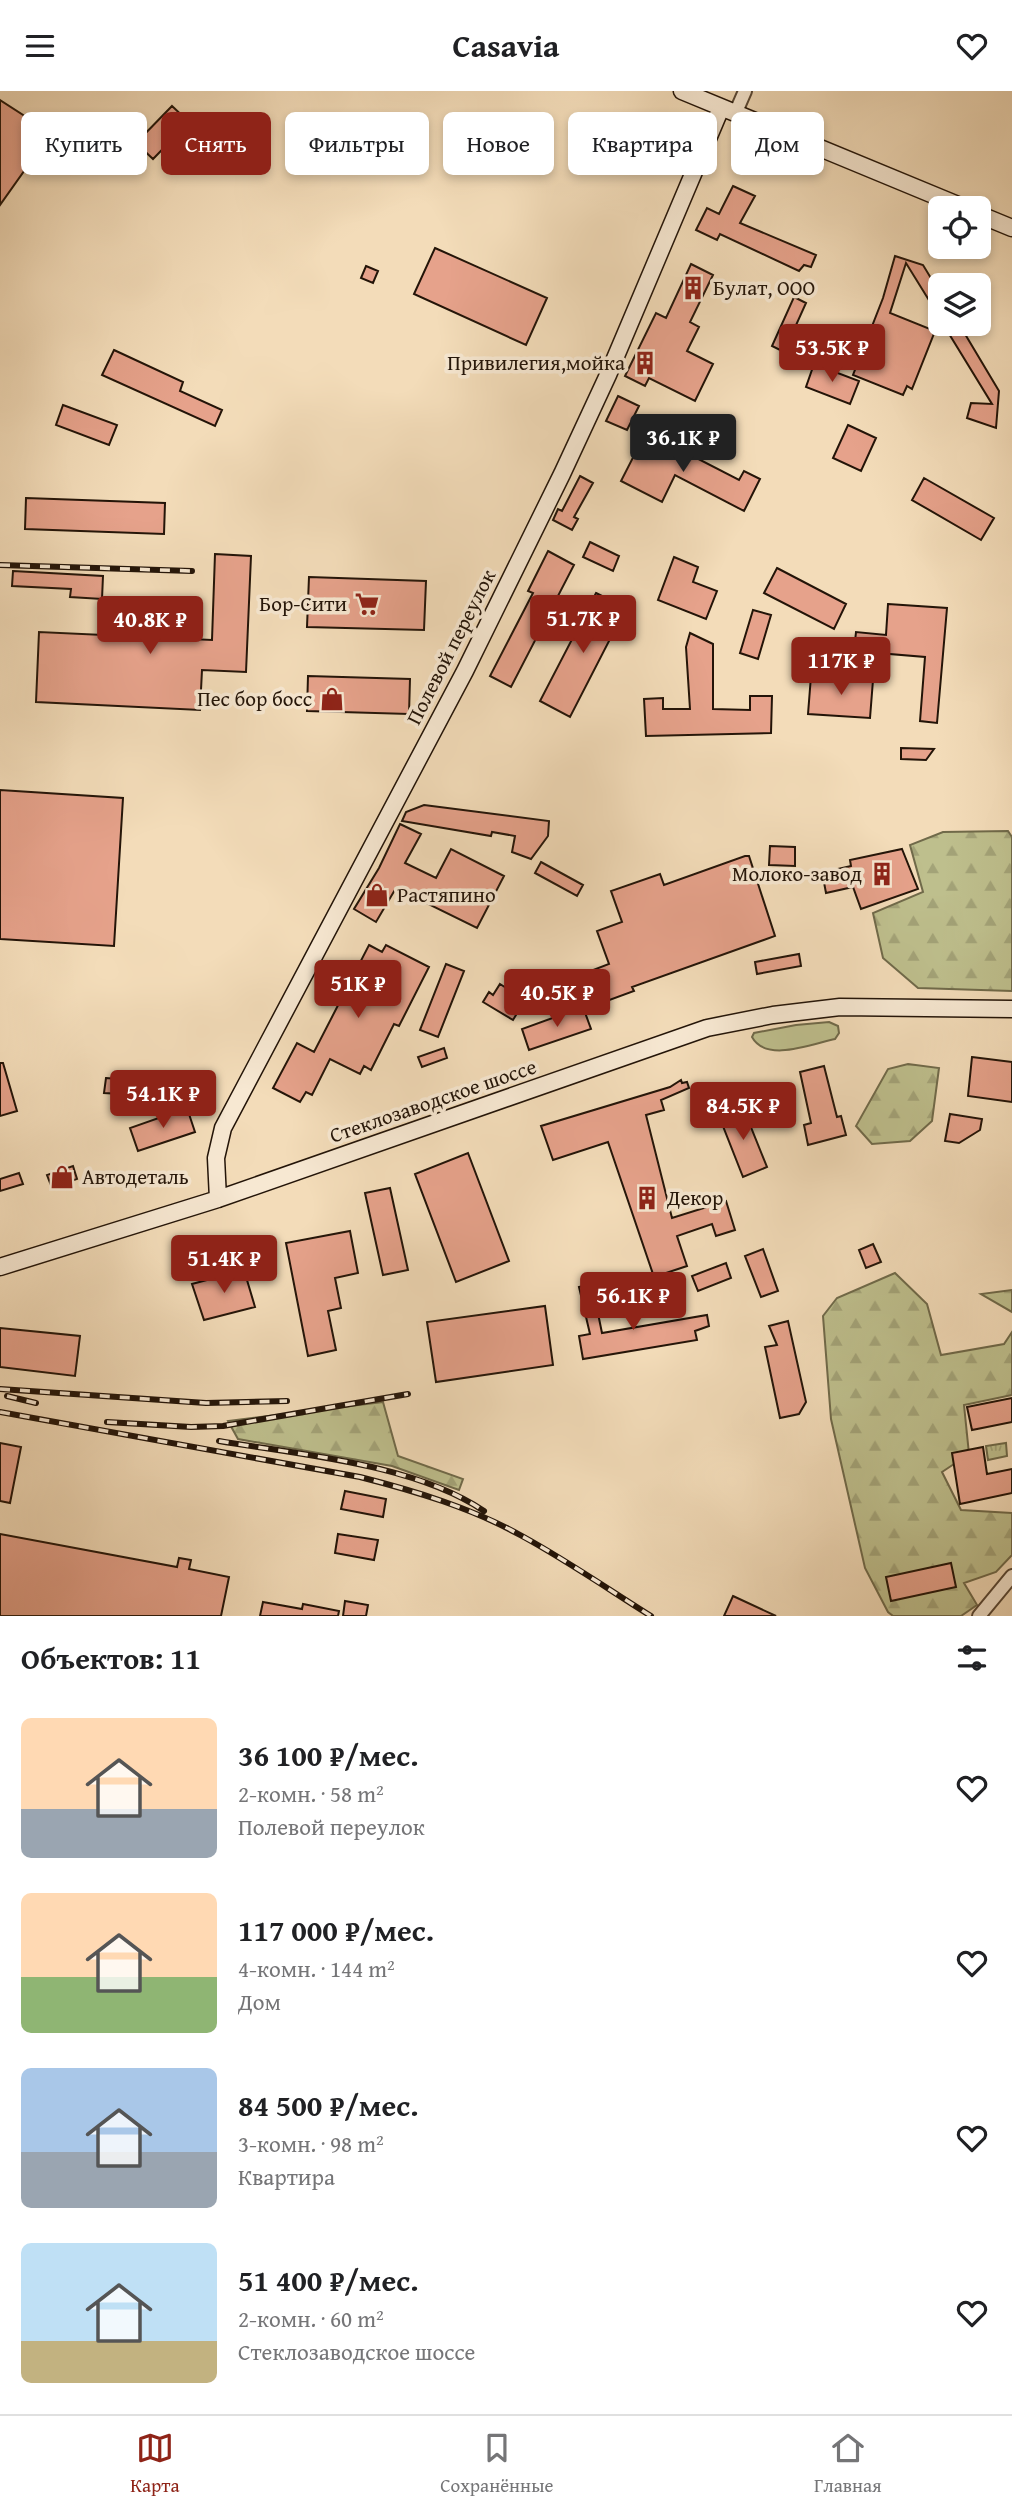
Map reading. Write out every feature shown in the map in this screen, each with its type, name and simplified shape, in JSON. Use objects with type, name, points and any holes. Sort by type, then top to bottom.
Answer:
[{"type":"main road","points":[[682,91],[936,196]]},
{"type":"main road","name":"Полевой переулок","points":[[218,1199],[216,1158],[223,1128],[465,671],[562,474],[728,111]]},
{"type":"main road","points":[[991,219],[1012,228]]},
{"type":"main road","name":"Стеклозаводское шоссе","points":[[0,1267],[218,1199],[706,1028],[773,1015],[840,1007],[1012,1009]]},
{"type":"street","points":[[728,111],[745,91]]},
{"type":"street","points":[[979,1616],[1012,1576]]},
{"type":"green space","points":[[1008,831],[1012,837],[1012,991],[918,988],[883,958],[873,913],[923,892],[910,845],[943,832]]},
{"type":"green space","points":[[829,1022],[838,1026],[839,1033],[835,1039],[790,1050],[768,1049],[759,1045],[752,1037],[754,1033]]},
{"type":"green space","points":[[908,1064],[939,1068],[932,1121],[910,1141],[872,1144],[856,1126],[888,1069]]},
{"type":"green space","points":[[895,1273],[927,1304],[941,1355],[1004,1344],[1012,1332],[1012,1395],[964,1405],[969,1454],[942,1472],[961,1510],[1012,1513],[1012,1555],[996,1572],[964,1583],[977,1605],[961,1616],[893,1616],[888,1612],[865,1568],[831,1419],[823,1316],[837,1298]]},
{"type":"green space","points":[[1012,1290],[1012,1312],[981,1294]]},
{"type":"green space","points":[[383,1402],[398,1456],[463,1479],[459,1490],[392,1466],[238,1439],[228,1421]]},
{"type":"green space","points":[[1006,1443],[1007,1456],[988,1460],[986,1446]]},
{"type":"building","points":[[0,100],[21,114],[21,175],[0,205]]},
{"type":"building","points":[[172,106],[178,112],[166,112]]},
{"type":"building","points":[[161,117],[161,151],[153,159],[147,153],[147,132]]},
{"type":"building","points":[[733,186],[755,196],[740,223],[816,255],[811,267],[804,265],[799,271],[720,234],[717,240],[696,230],[707,208],[719,214]]},
{"type":"building","points":[[435,248],[547,298],[526,345],[414,294]]},
{"type":"building","points":[[895,256],[923,265],[928,273],[928,299],[906,263],[890,313],[928,328],[928,336],[933,336],[912,389],[907,386],[903,395],[853,375],[883,298]]},
{"type":"building","points":[[691,264],[713,275],[690,322],[699,327],[687,351],[713,364],[695,401],[649,378],[645,386],[625,376],[656,313],[666,318]]},
{"type":"building","points":[[366,266],[378,271],[373,283],[361,278]]},
{"type":"building","points":[[794,297],[806,303],[784,352],[772,346]]},
{"type":"building","points":[[950,336],[966,336],[999,391],[996,428],[967,418],[971,403],[992,404]]},
{"type":"building","points":[[114,350],[183,382],[180,391],[222,410],[215,426],[102,375]]},
{"type":"building","points":[[814,364],[859,381],[850,404],[806,387]]},
{"type":"building","points":[[618,396],[639,406],[627,430],[606,421]]},
{"type":"building","points":[[63,405],[117,425],[109,445],[56,425]]},
{"type":"building","points":[[848,425],[876,438],[861,471],[833,458]]},
{"type":"building","points":[[646,432],[739,480],[744,471],[760,479],[744,511],[675,475],[662,502],[621,481]]},
{"type":"building","points":[[580,476],[593,483],[574,517],[578,519],[572,530],[553,520],[558,509],[562,511]]},
{"type":"building","points":[[924,478],[994,518],[981,540],[912,500]]},
{"type":"building","points":[[26,498],[165,503],[164,534],[25,529]]},
{"type":"building","points":[[590,542],[619,556],[613,571],[583,557]]},
{"type":"building","points":[[548,551],[574,565],[511,687],[490,676],[533,593],[528,591]]},
{"type":"building","points":[[215,554],[251,556],[246,672],[202,670],[200,710],[36,702],[39,632],[212,640]]},
{"type":"building","points":[[674,557],[698,567],[693,582],[717,591],[706,619],[658,600]]},
{"type":"building","points":[[777,568],[846,604],[834,629],[764,593]]},
{"type":"building","points":[[13,571],[103,576],[102,599],[70,597],[71,589],[12,586]]},
{"type":"building","name":"Бор-Сити","points":[[309,577],[426,581],[424,630],[307,627]]},
{"type":"building","points":[[596,593],[626,608],[570,717],[540,701]]},
{"type":"building","points":[[888,604],[947,608],[937,723],[920,721],[925,657],[854,651],[856,632],[886,635]]},
{"type":"building","points":[[753,610],[771,615],[758,659],[740,653]]},
{"type":"building","points":[[690,633],[713,644],[713,709],[750,710],[750,696],[772,696],[771,733],[646,736],[644,699],[663,698],[663,709],[690,709],[686,647]]},
{"type":"building","points":[[308,676],[410,679],[409,714],[307,711]]},
{"type":"building","points":[[811,676],[873,680],[870,718],[808,714]]},
{"type":"building","points":[[901,748],[934,749],[926,760],[901,759]]},
{"type":"building","points":[[0,790],[123,798],[114,946],[0,939]]},
{"type":"building","points":[[424,805],[549,821],[548,836],[531,859],[512,852],[515,836],[492,832],[491,836],[402,821],[406,812]]},
{"type":"building","points":[[400,824],[421,834],[405,863],[436,878],[451,849],[504,876],[477,928],[396,888],[376,922],[354,909],[379,868]]},
{"type":"building","points":[[770,846],[795,847],[795,866],[769,865]]},
{"type":"building","name":"Молоко-завод","points":[[902,849],[918,889],[861,909],[853,887],[826,893],[823,877],[830,876],[829,871],[851,866],[850,860]]},
{"type":"building","points":[[749,856],[775,936],[632,987],[634,991],[604,1002],[593,970],[609,964],[597,931],[622,922],[611,891],[660,874],[664,885]]},
{"type":"building","points":[[541,862],[583,885],[577,896],[535,873]]},
{"type":"building","points":[[369,945],[382,952],[386,945],[429,967],[399,1026],[394,1024],[371,1070],[364,1066],[360,1074],[330,1059],[312,1095],[306,1092],[300,1102],[273,1088],[297,1043],[314,1052]]},
{"type":"building","points":[[799,954],[801,966],[757,974],[755,962]]},
{"type":"building","points":[[446,964],[464,971],[438,1037],[420,1030]]},
{"type":"building","points":[[563,972],[569,990],[558,994],[552,976]]},
{"type":"building","points":[[500,984],[525,1000],[513,1020],[483,1002],[489,992],[493,995]]},
{"type":"building","points":[[583,1007],[591,1029],[529,1050],[522,1029]]},
{"type":"building","points":[[444,1048],[447,1058],[422,1067],[418,1057]]},
{"type":"building","points":[[972,1057],[1012,1062],[1012,1102],[968,1096]]},
{"type":"building","points":[[0,1063],[3,1063],[17,1111],[0,1116]]},
{"type":"building","points":[[824,1066],[837,1117],[841,1116],[846,1135],[808,1145],[804,1125],[811,1123],[800,1072]]},
{"type":"building","points":[[106,1078],[141,1081],[139,1095],[104,1093]]},
{"type":"building","name":"Декор","points":[[681,1080],[682,1083],[687,1082],[689,1088],[661,1100],[664,1110],[646,1115],[672,1218],[726,1201],[735,1230],[716,1236],[712,1224],[677,1236],[687,1266],[654,1277],[608,1142],[553,1160],[541,1126],[670,1087]]},
{"type":"building","points":[[187,1108],[195,1132],[138,1151],[130,1128]]},
{"type":"building","points":[[737,1109],[746,1115],[767,1167],[743,1177],[719,1116]]},
{"type":"building","points":[[950,1114],[982,1119],[980,1130],[959,1143],[945,1141]]},
{"type":"building","points":[[468,1153],[509,1261],[456,1282],[415,1174]]},
{"type":"building","name":"Автодеталь","points":[[73,1166],[77,1179],[52,1188],[47,1175]]},
{"type":"building","points":[[19,1173],[23,1184],[0,1191],[0,1179]]},
{"type":"building","points":[[390,1188],[408,1270],[383,1275],[365,1193]]},
{"type":"building","points":[[350,1231],[358,1273],[335,1278],[341,1308],[328,1311],[336,1350],[308,1356],[286,1243]]},
{"type":"building","points":[[873,1244],[881,1262],[866,1268],[859,1250]]},
{"type":"building","points":[[763,1249],[778,1291],[761,1297],[745,1256]]},
{"type":"building","points":[[726,1263],[731,1278],[698,1291],[692,1276]]},
{"type":"building","points":[[244,1270],[255,1307],[204,1320],[192,1284]]},
{"type":"building","points":[[592,1284],[602,1333],[707,1315],[709,1326],[695,1331],[697,1340],[583,1359],[579,1336],[590,1334],[579,1287]]},
{"type":"building","points":[[545,1306],[553,1365],[436,1382],[427,1322]]},
{"type":"building","points":[[788,1321],[806,1402],[799,1414],[780,1418],[765,1347],[777,1345],[769,1326]]},
{"type":"building","points":[[0,1328],[80,1336],[75,1376],[0,1367]]},
{"type":"building","points":[[1012,1398],[1012,1422],[972,1430],[967,1407]]},
{"type":"building","points":[[0,1443],[21,1447],[10,1503],[0,1501]]},
{"type":"building","points":[[983,1447],[987,1474],[1012,1469],[1012,1493],[960,1504],[952,1453]]},
{"type":"building","points":[[345,1491],[386,1499],[383,1517],[341,1509]]},
{"type":"building","points":[[0,1534],[177,1567],[179,1558],[191,1560],[189,1569],[229,1577],[221,1616],[0,1616]]},
{"type":"building","points":[[338,1534],[378,1540],[374,1560],[335,1553]]},
{"type":"building","points":[[951,1563],[956,1587],[891,1601],[886,1577]]},
{"type":"building","points":[[733,1596],[776,1616],[724,1616]]},
{"type":"building","points":[[345,1601],[368,1605],[366,1616],[343,1616]]},
{"type":"building","points":[[263,1602],[302,1609],[303,1604],[339,1611],[338,1616],[260,1616]]},
{"type":"railway","points":[[0,565],[192,571]]},
{"type":"railway","points":[[0,1389],[206,1403],[287,1401]]},
{"type":"railway","points":[[107,1422],[191,1427],[223,1426],[408,1394]]},
{"type":"railway","points":[[7,1396],[36,1403]]},
{"type":"railway","points":[[0,1412],[360,1477],[422,1494],[483,1517],[522,1536],[651,1616]]},
{"type":"railway","points":[[219,1441],[321,1457],[391,1472],[425,1482],[484,1511]]},
{"type":"place","name":"Булат, ООО","points":[[693,288]]},
{"type":"place","name":"Привилегия,мойка","points":[[645,363]]},
{"type":"place","name":"Бор-Сити","points":[[367,604]]},
{"type":"place","name":"Пес бор босс","points":[[332,699]]},
{"type":"place","name":"Молоко-завод","points":[[882,874]]},
{"type":"place","name":"Растяпино","points":[[377,895]]},
{"type":"place","name":"Автодеталь","points":[[62,1177]]},
{"type":"place","name":"Декор","points":[[647,1198]]}]
